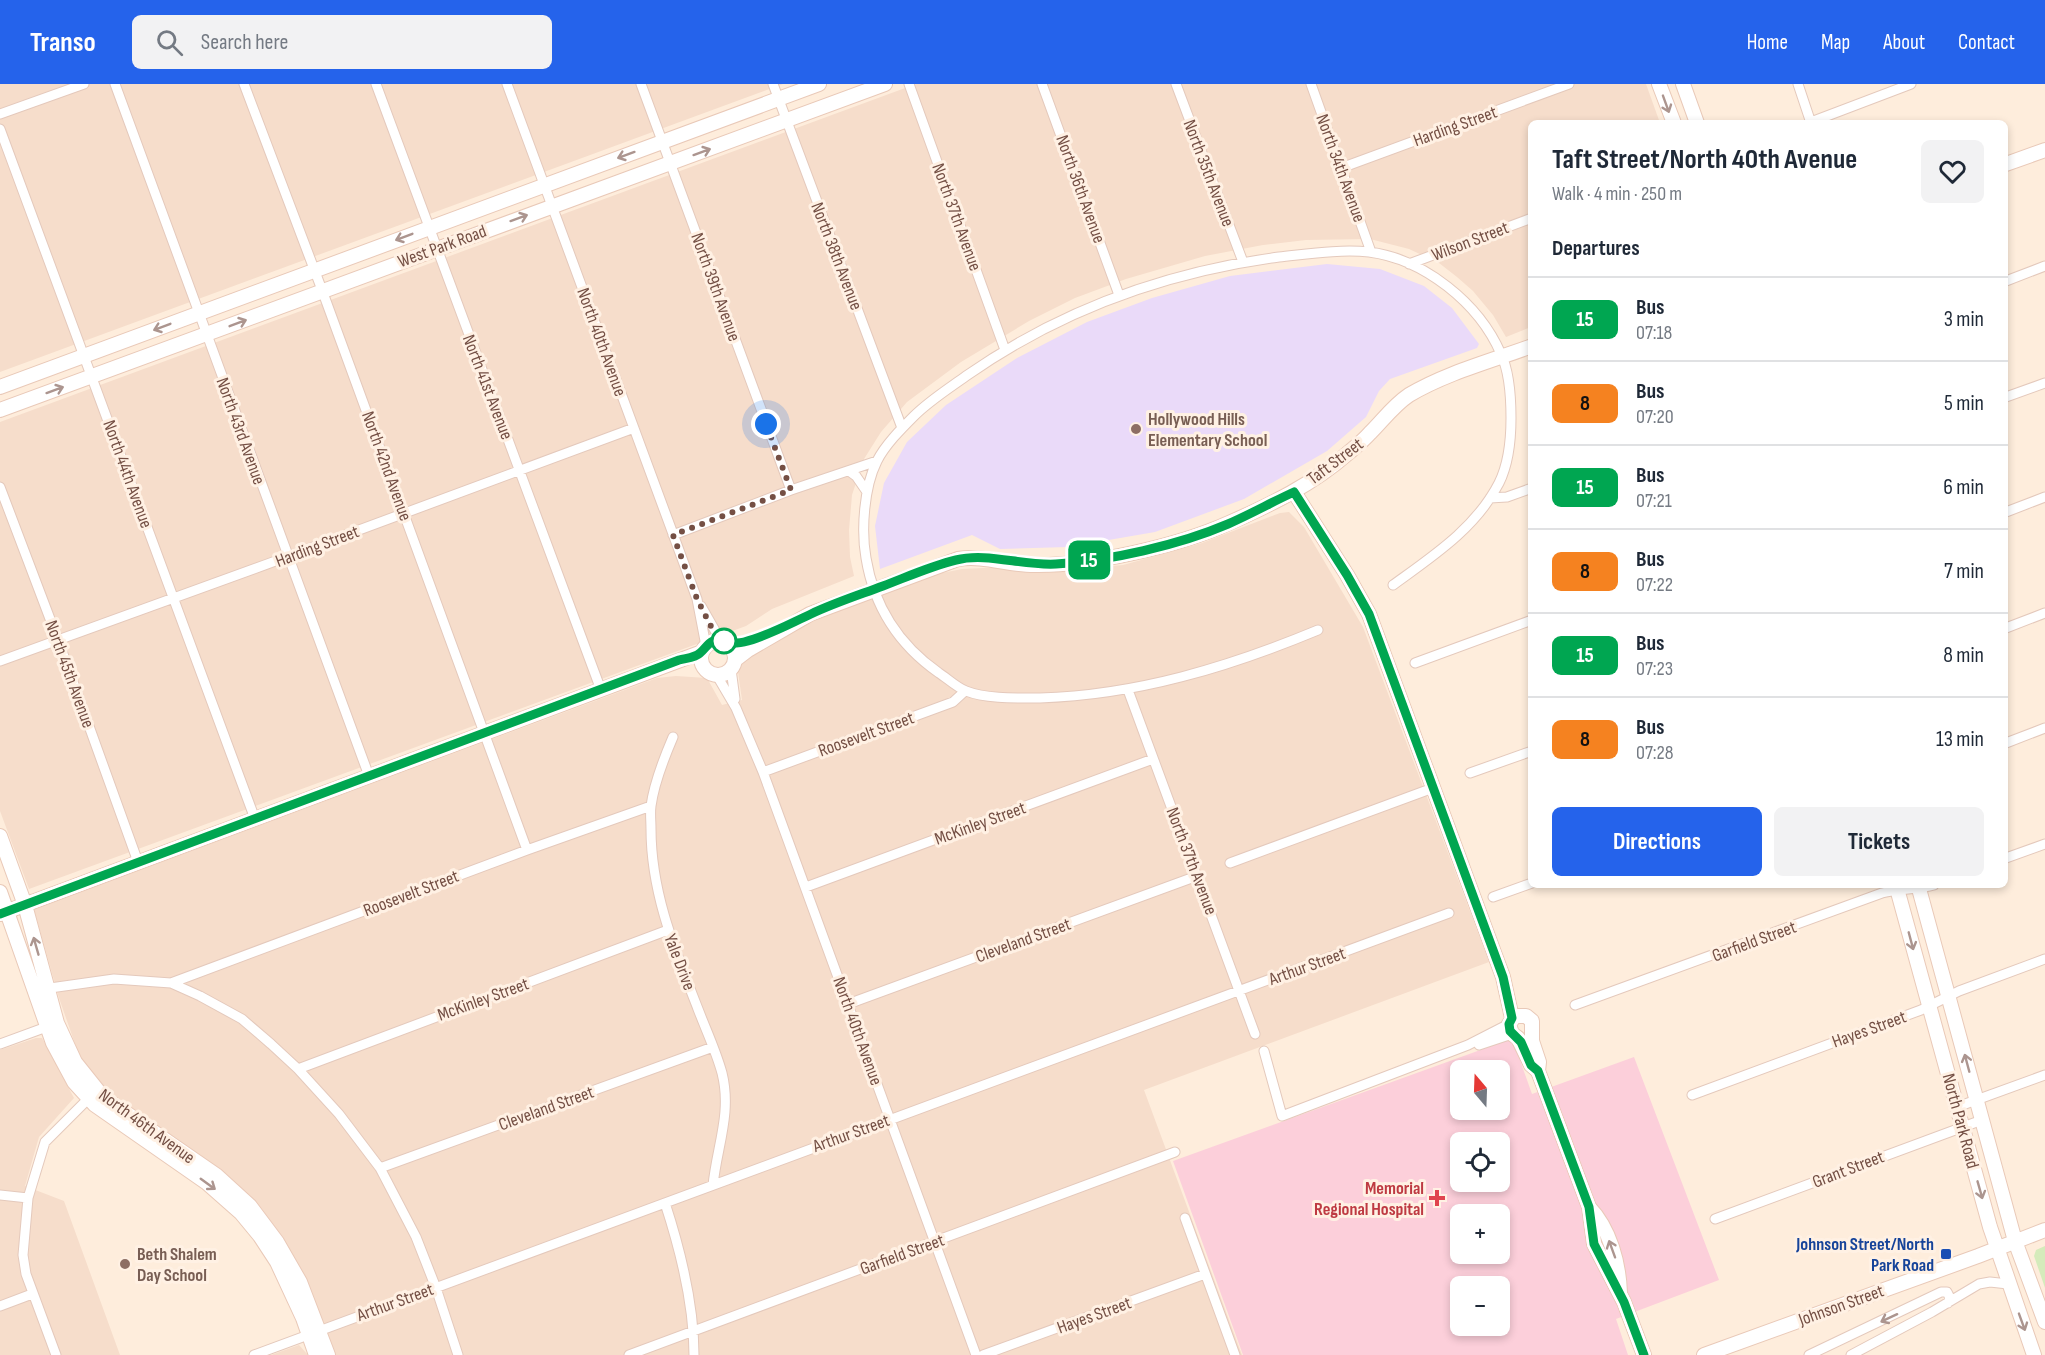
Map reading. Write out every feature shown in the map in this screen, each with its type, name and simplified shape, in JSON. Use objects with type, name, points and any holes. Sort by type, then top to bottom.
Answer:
[{"type":"street","points":[[0,114],[84,84]]},
{"type":"street","name":"North 43rd Avenue","points":[[115,84],[369,777]]},
{"type":"street","name":"North 42nd Avenue","points":[[244,84],[315,270],[527,850]]},
{"type":"street","name":"North 41st Avenue","points":[[376,84],[601,690]]},
{"type":"street","name":"North 40th Avenue","points":[[507,84],[697,599],[725,643]]},
{"type":"street","name":"North 39th Avenue","points":[[640,84],[791,490]]},
{"type":"street","name":"North 38th Avenue","points":[[773,84],[902,428]]},
{"type":"street","name":"West Park Road","points":[[0,387],[819,84]]},
{"type":"street","name":"West Park Road","points":[[0,410],[885,84]]},
{"type":"street","name":"North 37th Avenue","points":[[909,84],[1005,350]]},
{"type":"street","name":"North 36th Avenue","points":[[1042,84],[1119,295]]},
{"type":"street","name":"North 35th Avenue","points":[[1176,84],[1243,262]]},
{"type":"street","name":"North 34th Avenue","points":[[1311,84],[1371,252]]},
{"type":"street","name":"Harding Street","points":[[1341,168],[1569,84]]},
{"type":"street","points":[[1659,84],[1673,120]]},
{"type":"street","points":[[1683,84],[1696,120]]},
{"type":"street","points":[[1798,84],[1810,120]]},
{"type":"street","points":[[1816,120],[1911,84]]},
{"type":"street","name":"North 44th Avenue","points":[[0,129],[255,819]]},
{"type":"street","points":[[2008,163],[2045,150]]},
{"type":"street","name":"Wilson Street","points":[[1409,264],[1528,219]]},
{"type":"street","points":[[1318,630],[1214,669],[1128,690],[1066,697],[1020,698],[965,691],[919,659],[897,636],[873,590],[864,546],[867,492],[877,461],[902,428],[950,387],[1005,350],[1056,323],[1119,295],[1181,276],[1243,262],[1298,255],[1371,252],[1409,264],[1450,288],[1469,305],[1489,331],[1503,357],[1511,396],[1511,429],[1506,463],[1501,479],[1490,498],[1469,525],[1447,546],[1393,585]]},
{"type":"street","points":[[2008,279],[2045,266]]},
{"type":"street","name":"Taft Street","points":[[733,664],[748,650],[810,614],[941,565],[972,557],[1032,565],[1075,563],[1156,547],[1228,524],[1294,492],[1344,457],[1408,396],[1440,380],[1528,348]]},
{"type":"street","points":[[2008,396],[2045,383]]},
{"type":"street","name":"Harding Street","points":[[0,661],[634,428]]},
{"type":"street","points":[[673,535],[791,490],[877,461]]},
{"type":"street","points":[[849,471],[856,476],[867,492]]},
{"type":"street","name":"North 45th Avenue","points":[[0,487],[138,862]]},
{"type":"street","points":[[1490,498],[1507,497],[1528,489]]},
{"type":"street","points":[[1294,492],[1369,614],[1503,977],[1515,1026],[1531,1065],[1538,1071]]},
{"type":"street","points":[[2008,511],[2045,497]]},
{"type":"street","name":"North 40th Avenue","points":[[697,599],[704,649]]},
{"type":"street","points":[[2008,627],[2045,613]]},
{"type":"street","points":[[1415,663],[1528,621]]},
{"type":"street","name":"Taft Street","points":[[725,643],[745,642],[781,629]]},
{"type":"street","points":[[3,913],[657,669],[704,649],[712,642],[725,643],[734,651],[733,664],[724,673],[690,666],[657,669]]},
{"type":"street","points":[[704,649],[701,660],[710,671]]},
{"type":"street","name":"North 40th Avenue","points":[[733,664],[736,708]]},
{"type":"street","name":"North 40th Avenue","points":[[710,671],[736,708],[763,772],[976,1355]]},
{"type":"street","name":"North 37th Avenue","points":[[1128,690],[1255,1034]]},
{"type":"street","name":"Roosevelt Street","points":[[763,772],[953,702],[965,691]]},
{"type":"street","points":[[2008,742],[2045,728]]},
{"type":"street","name":"Yale Drive","points":[[674,736],[665,757],[651,806],[651,844],[655,882],[668,930],[722,1073],[727,1107],[724,1130],[716,1155],[713,1185]]},
{"type":"street","points":[[1470,773],[1528,752]]},
{"type":"street","name":"McKinley Street","points":[[806,887],[1153,759]]},
{"type":"street","points":[[1230,863],[1433,788]]},
{"type":"street","name":"Roosevelt Street","points":[[171,983],[651,806]]},
{"type":"street","name":"North 46th Avenue","points":[[0,836],[25,905],[41,990],[52,1025],[92,1095],[216,1175],[250,1206],[278,1242],[300,1282],[315,1331],[328,1355]]},
{"type":"street","points":[[2008,857],[2045,844]]},
{"type":"street","name":"Cleveland Street","points":[[848,1004],[1197,876]]},
{"type":"street","points":[[1493,897],[1528,884]]},
{"type":"street","name":"Garfield Street","points":[[1575,1005],[1893,888]]},
{"type":"street","name":"North Park Road","points":[[1896,888],[1997,1249],[2034,1355]]},
{"type":"street","name":"North Park Road","points":[[1919,888],[2015,1241],[2045,1322]]},
{"type":"street","name":"North 46th Avenue","points":[[0,892],[3,913],[41,990]]},
{"type":"street","name":"Arthur Street","points":[[254,1355],[1449,913]]},
{"type":"street","name":"McKinley Street","points":[[298,1069],[668,930]]},
{"type":"street","name":"Hayes Street","points":[[1692,1095],[1929,1006],[1959,991],[2045,959]]},
{"type":"street","points":[[41,990],[114,980],[171,983],[242,1019],[298,1069],[339,1114],[380,1168],[416,1238],[436,1288],[458,1355]]},
{"type":"street","points":[[1264,1051],[1282,1116],[1532,1021],[1532,1033],[1539,1062],[1538,1071],[1589,1207],[1594,1244],[1621,1296],[1644,1355]]},
{"type":"street","points":[[0,1044],[52,1025]]},
{"type":"street","points":[[1515,1026],[1526,1038],[1532,1033]]},
{"type":"street","name":"Cleveland Street","points":[[380,1168],[713,1047]]},
{"type":"street","points":[[1957,1107],[2045,1075]]},
{"type":"street","points":[[56,1355],[32,1294],[23,1254],[28,1198],[45,1142],[92,1095]]},
{"type":"street","name":"Grant Street","points":[[1715,1219],[1982,1120]]},
{"type":"street","name":"Garfield Street","points":[[629,1355],[1175,1152]]},
{"type":"street","points":[[0,1196],[28,1198]]},
{"type":"street","points":[[665,1203],[682,1268],[694,1355]]},
{"type":"street","points":[[1185,1218],[1235,1355]]},
{"type":"street","name":"Johnson Street","points":[[1704,1355],[2045,1230]]},
{"type":"street","name":"Hayes Street","points":[[982,1355],[1205,1274]]},
{"type":"street","points":[[1851,1355],[1983,1283],[2008,1284]]},
{"type":"street","points":[[1809,1355],[1941,1292],[1947,1292],[1950,1298],[1948,1303]]},
{"type":"street","points":[[0,1306],[32,1294]]},
{"type":"street","name":"North 46th Avenue","points":[[315,1331],[316,1355]]},
{"type":"shaded area","points":[[0,84],[783,84],[0,372]]},
{"type":"shaded area","points":[[916,84],[1646,84],[1659,120],[1528,120],[1528,328],[1506,337],[1493,315],[1473,291],[1439,263],[1409,249],[1370,239],[1306,240],[1205,256],[1126,279],[1075,298],[1029,321],[961,362],[907,402],[881,432],[864,459],[852,495],[849,530],[850,557],[854,576],[772,609],[746,626],[29,889],[0,811],[0,422]]},
{"type":"shaded area","name":"Hollywood Hills Elementary School","points":[[1327,264],[1380,269],[1424,286],[1452,308],[1479,344],[1477,348],[1390,379],[1379,391],[1366,417],[1327,451],[1244,499],[1155,532],[1068,547],[1000,549],[972,535],[880,569],[875,526],[884,483],[907,442],[946,405],[1017,358],[1087,322],[1152,298],[1230,276]]},
{"type":"shaded area","points":[[1289,512],[1304,527],[1363,627],[1489,962],[1144,1090],[1242,1355],[334,1355],[319,1312],[293,1257],[262,1209],[222,1172],[133,1113],[93,1079],[80,1058],[59,998],[34,909],[657,678],[676,676],[707,678],[722,705],[742,700],[738,672],[741,663],[752,655],[800,626],[927,576],[962,569],[1004,567],[1043,572],[1123,565],[1202,543],[1280,513]]},
{"type":"shaded area","points":[[42,1038],[74,1098],[39,1137],[25,1186],[64,1201],[120,1355],[0,1355],[0,1050]]},
{"type":"shaded area","name":"Memorial Regional Hospital","points":[[1508,1040],[1513,1042],[1532,1094],[1634,1057],[1719,1280],[1616,1319],[1628,1355],[1243,1355],[1173,1161],[1450,1061],[1450,1120],[1510,1120],[1510,1060],[1453,1060]]},
{"type":"shaded area","points":[[299,1345],[308,1355],[271,1355]]},
{"type":"green space","points":[[2045,1246],[2045,1288],[2034,1256],[2036,1250]]},
{"type":"bus line","name":"15","points":[[0,914],[679,660],[696,656],[712,642],[724,641],[737,644],[745,642],[781,629],[825,608],[941,565],[972,557],[1032,565],[1075,563],[1156,547],[1228,524],[1294,492],[1369,614],[1503,977],[1512,1018],[1509,1024],[1510,1031],[1521,1042],[1531,1065],[1538,1071],[1589,1207],[1594,1244],[1598,1255],[1624,1302],[1644,1355]]},
{"type":"place","name":"Hollywood Hills Elementary School","points":[[1136,429]]},
{"type":"place","name":"Memorial Regional Hospital","points":[[1437,1198]]},
{"type":"place","name":"Johnson Street/North Park Road","points":[[1946,1254]]},
{"type":"place","name":"Beth Shalem Day School","points":[[125,1264]]},
{"type":"route","points":[[724,641],[716,636],[697,599],[673,535],[791,490],[766,424]]}]
